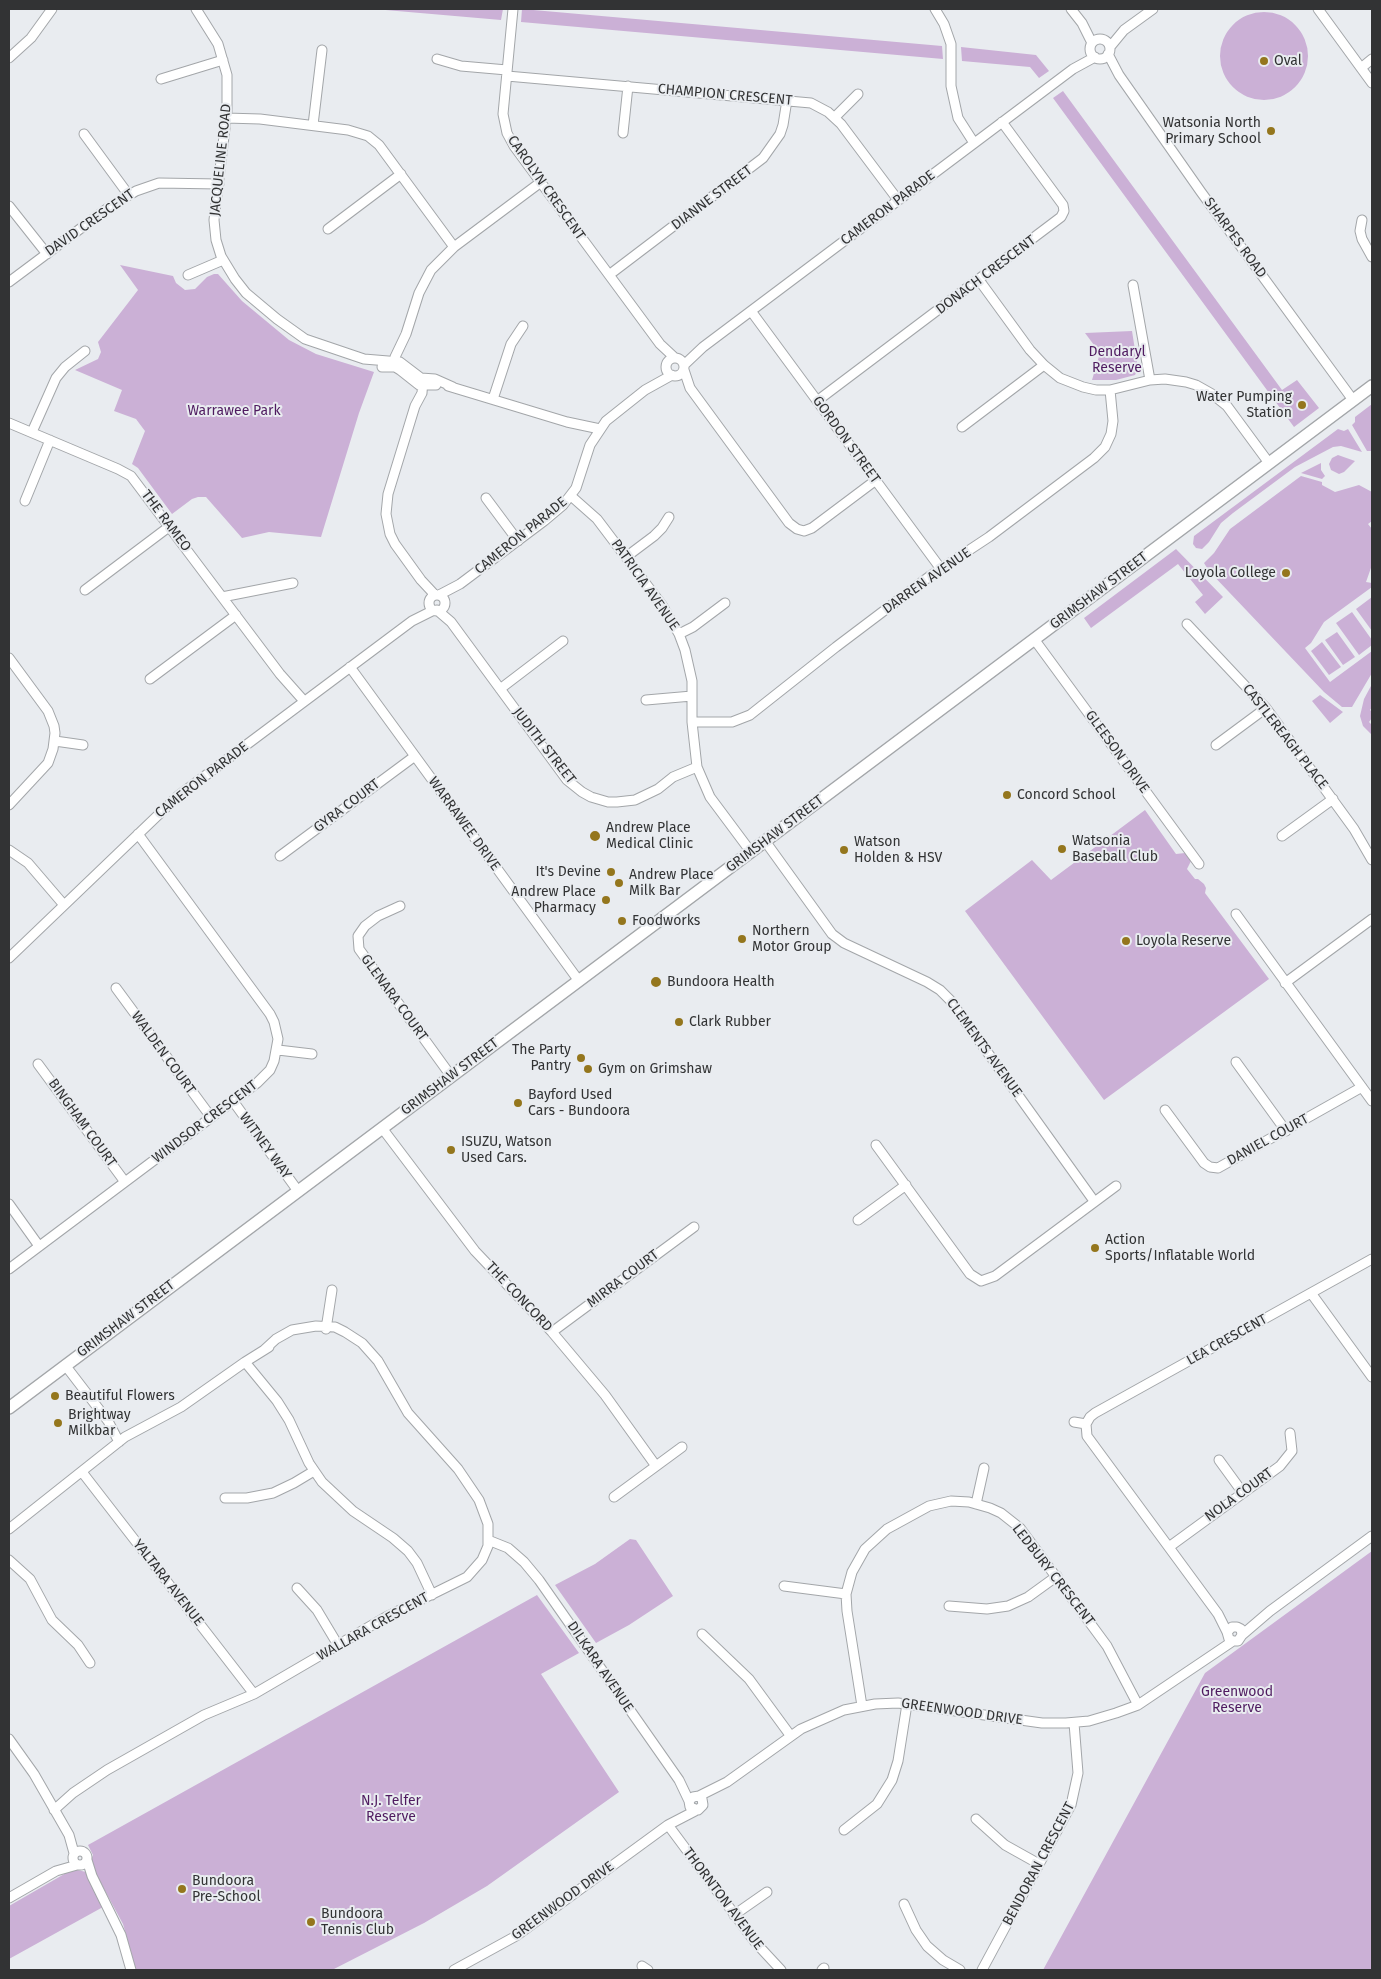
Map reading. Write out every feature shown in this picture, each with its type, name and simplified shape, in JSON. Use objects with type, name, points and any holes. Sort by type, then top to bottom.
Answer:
[{"type":"main road","name":"GRIMSHAW STREET","points":[[10,1404],[65,1365],[579,981],[1372,386]]},
{"type":"street","points":[[9,58],[31,38],[52,9]]},
{"type":"street","name":"JACQUELINE ROAD","points":[[196,9],[212,32],[223,60],[228,86],[227,114],[215,210],[215,230],[222,260],[246,293],[295,334],[314,344],[364,359],[380,367],[396,364],[422,383]]},
{"type":"street","name":"CAROLYN CRESCENT","points":[[513,9],[503,114],[505,127],[514,146],[675,367]]},
{"type":"street","points":[[935,9],[944,24],[951,44],[951,86],[958,118],[977,141]]},
{"type":"street","name":"SHARPES ROAD","points":[[1072,9],[1201,192],[1353,400]]},
{"type":"street","name":"CAMERON PARADE","points":[[9,958],[178,796],[518,542],[554,513],[571,496],[595,438],[612,415],[1153,9]]},
{"type":"street","points":[[1318,9],[1372,83]]},
{"type":"street","points":[[313,125],[322,50]]},
{"type":"street","name":"CHAMPION CRESCENT","points":[[437,59],[461,66],[507,73],[787,100],[810,104],[835,117],[898,200]]},
{"type":"street","points":[[1361,68],[1372,59]]},
{"type":"street","points":[[161,79],[223,60]]},
{"type":"street","points":[[623,133],[628,86]]},
{"type":"street","points":[[835,117],[858,94]]},
{"type":"street","name":"DIANNE STREET","points":[[609,275],[763,158],[780,134],[787,100]]},
{"type":"street","points":[[227,114],[355,131],[368,136],[379,145],[454,247]]},
{"type":"street","name":"DONACH CRESCENT","points":[[817,401],[1058,221],[1064,211],[1060,200],[1002,122]]},
{"type":"street","points":[[84,134],[128,194]]},
{"type":"street","points":[[328,229],[401,174]]},
{"type":"street","points":[[396,364],[405,346],[406,334],[424,282],[438,261],[541,182]]},
{"type":"street","name":"DAVID CRESCENT","points":[[9,282],[128,194],[151,185],[179,183],[218,187]]},
{"type":"street","points":[[9,206],[47,254]]},
{"type":"street","points":[[1362,220],[1360,231],[1362,239],[1372,257]]},
{"type":"street","points":[[188,275],[222,260]]},
{"type":"street","points":[[979,280],[1030,350],[1054,374],[1071,383],[1096,390],[1110,390],[1150,380],[1165,379],[1186,382],[1212,394],[1234,414],[1270,463]]},
{"type":"street","points":[[1133,285],[1150,380]]},
{"type":"street","name":"GORDON STREET","points":[[751,311],[940,569]]},
{"type":"street","points":[[493,399],[511,344],[523,326]]},
{"type":"street","points":[[32,432],[56,378],[65,367],[85,351]]},
{"type":"street","points":[[962,427],[1044,365]]},
{"type":"street","points":[[675,367],[789,522],[800,531],[812,528],[876,480]]},
{"type":"street","points":[[422,383],[453,387],[567,422],[600,429]]},
{"type":"street","name":"JUDITH STREET","points":[[422,383],[422,393],[415,406],[388,494],[386,514],[387,524],[395,544],[436,603],[567,780],[591,797],[617,802],[635,800],[658,789],[673,777],[697,767]]},
{"type":"street","name":"DARREN AVENUE","points":[[692,722],[732,722],[750,716],[836,647],[940,569],[989,537],[1100,452],[1109,441],[1111,434],[1110,390]]},
{"type":"street","name":"THE RAMEO","points":[[9,422],[128,474],[135,480],[302,703]]},
{"type":"street","points":[[567,422],[595,438]]},
{"type":"street","points":[[24,501],[50,440]]},
{"type":"street","name":"PATRICIA AVENUE","points":[[571,496],[592,512],[667,612],[679,634],[689,664],[692,722],[697,767],[710,797],[751,852]]},
{"type":"street","points":[[486,498],[518,542]]},
{"type":"street","points":[[626,557],[654,536],[669,517]]},
{"type":"street","points":[[85,590],[170,526]]},
{"type":"street","points":[[222,597],[293,583]]},
{"type":"street","points":[[679,634],[693,627],[725,603]]},
{"type":"street","points":[[150,679],[236,615]]},
{"type":"street","name":"CASTLEREAGH PLACE","points":[[1187,624],[1266,708],[1360,838],[1372,860]]},
{"type":"street","name":"GLEESON DRIVE","points":[[1034,639],[1199,864]]},
{"type":"street","points":[[500,689],[562,641]]},
{"type":"street","points":[[9,658],[48,711],[54,726],[55,741],[48,764],[10,801]]},
{"type":"street","name":"WARRAWEE DRIVE","points":[[350,667],[579,981]]},
{"type":"street","points":[[646,700],[692,696]]},
{"type":"street","points":[[1216,745],[1266,708]]},
{"type":"street","points":[[55,741],[83,745]]},
{"type":"street","name":"GYRA COURT","points":[[280,856],[415,756]]},
{"type":"street","points":[[1282,836],[1332,798]]},
{"type":"street","points":[[138,834],[270,1014],[277,1031],[278,1050],[312,1054]]},
{"type":"street","name":"CLEMENTS AVENUE","points":[[765,841],[832,934],[844,943],[927,982],[940,990],[950,1000],[1094,1201]]},
{"type":"street","points":[[9,850],[24,860],[66,903]]},
{"type":"street","name":"GLENARA COURT","points":[[400,906],[378,916],[365,926],[358,936],[358,949],[451,1076]]},
{"type":"street","points":[[1236,914],[1372,1101]]},
{"type":"street","points":[[1285,983],[1372,919]]},
{"type":"street","name":"WALDEN COURT","points":[[116,988],[211,1118]]},
{"type":"street","name":"WINDSOR CRESCENT","points":[[9,1269],[264,1077],[274,1061],[278,1050]]},
{"type":"street","points":[[1236,1062],[1286,1130]]},
{"type":"street","name":"BINGHAM COURT","points":[[38,1064],[126,1182]]},
{"type":"street","name":"DANIEL COURT","points":[[1165,1110],[1204,1163],[1212,1168],[1224,1166],[1362,1087]]},
{"type":"street","name":"WITNEY WAY","points":[[233,1101],[298,1191]]},
{"type":"street","name":"THE CONCORD","points":[[382,1128],[475,1251],[506,1286],[552,1332],[605,1395],[656,1466]]},
{"type":"street","points":[[876,1145],[970,1274],[981,1281],[995,1276],[1116,1186]]},
{"type":"street","points":[[858,1220],[906,1185]]},
{"type":"street","points":[[9,1204],[39,1246]]},
{"type":"street","name":"MIRRA COURT","points":[[552,1332],[694,1227]]},
{"type":"street","name":"LEA CRESCENT","points":[[1086,1424],[1095,1413],[1372,1259]]},
{"type":"street","points":[[326,1328],[332,1290]]},
{"type":"street","points":[[1311,1293],[1372,1377]]},
{"type":"street","points":[[9,1529],[122,1439],[181,1407],[264,1350],[298,1333],[326,1328],[345,1336],[360,1347],[388,1381],[408,1413],[449,1457],[468,1482],[486,1516],[488,1543]]},
{"type":"street","points":[[245,1362],[280,1405],[314,1471],[340,1501],[408,1551],[417,1563],[432,1595]]},
{"type":"street","points":[[65,1365],[122,1439]]},
{"type":"street","points":[[1074,1422],[1086,1424],[1087,1436],[1232,1632]]},
{"type":"street","name":"NOLA COURT","points":[[1168,1547],[1280,1466],[1289,1456],[1292,1447],[1290,1433]]},
{"type":"street","points":[[614,1497],[682,1447]]},
{"type":"street","points":[[1219,1460],[1243,1493]]},
{"type":"street","points":[[976,1504],[984,1468]]},
{"type":"street","points":[[225,1498],[247,1498],[273,1493],[314,1471]]},
{"type":"street","name":"YALTARA AVENUE","points":[[82,1472],[254,1694]]},
{"type":"street","name":"LEDBURY CRESCENT","points":[[862,1706],[848,1621],[846,1594],[852,1572],[872,1541],[887,1529],[929,1506],[951,1502],[976,1504],[996,1510],[1012,1520],[1027,1536],[1110,1651],[1138,1705]]},
{"type":"street","name":"GREENWOOD DRIVE","points":[[1232,1632],[1241,1629],[1242,1635],[1270,1611],[1372,1536]]},
{"type":"street","name":"DILKARA AVENUE","points":[[488,1543],[518,1556],[539,1580],[696,1802]]},
{"type":"street","name":"WALLARA CRESCENT","points":[[53,1807],[97,1775],[193,1720],[254,1694],[386,1617],[472,1573],[482,1560],[488,1543]]},
{"type":"street","points":[[9,1560],[30,1579],[52,1620],[78,1645],[90,1663]]},
{"type":"street","points":[[949,1606],[987,1609],[1008,1606],[1028,1597],[1056,1576]]},
{"type":"street","points":[[784,1586],[846,1594]]},
{"type":"street","points":[[297,1588],[316,1610],[338,1645]]},
{"type":"street","name":"GREENWOOD DRIVE","points":[[454,1970],[493,1950],[522,1932],[668,1825],[696,1802],[727,1782],[790,1735],[832,1714],[862,1706],[907,1704],[1042,1723],[1074,1723],[1104,1717],[1138,1705],[1203,1660],[1232,1632],[1270,1611]]},
{"type":"street","points":[[702,1634],[749,1679],[790,1735]]},
{"type":"street","points":[[844,1830],[870,1810],[888,1789],[898,1761],[907,1704]]},
{"type":"street","name":"BENDORAN CRESCENT","points":[[982,1970],[1067,1813],[1075,1792],[1078,1762],[1074,1723]]},
{"type":"street","points":[[9,1741],[34,1774],[69,1835],[79,1859],[92,1876],[114,1917],[128,1970]]},
{"type":"street","points":[[976,1819],[1006,1845],[1039,1864]]},
{"type":"street","name":"THORNTON AVENUE","points":[[668,1825],[734,1915],[778,1969]]},
{"type":"street","points":[[9,1898],[79,1859]]},
{"type":"street","points":[[734,1915],[766,1892]]},
{"type":"street","points":[[904,1904],[916,1930],[928,1946],[943,1960],[960,1970]]},
{"type":"green space","points":[[374,9],[503,9],[501,20]]},
{"type":"green space","points":[[522,9],[942,46],[943,59],[521,22]]},
{"type":"green space","name":"Oval","points":[[1264,12],[1281,16],[1295,25],[1304,39],[1308,56],[1304,73],[1295,87],[1281,96],[1264,100],[1247,96],[1233,87],[1224,73],[1220,56],[1224,39],[1233,25],[1247,16]]},
{"type":"green space","points":[[961,47],[1036,55],[1049,71],[1039,78],[1030,67],[962,61]]},
{"type":"green space","points":[[1063,91],[1282,390],[1297,380],[1319,408],[1294,427],[1053,98]]},
{"type":"green space","name":"Warrawee Park","points":[[120,265],[173,276],[176,283],[185,290],[195,289],[207,277],[218,274],[242,301],[289,340],[316,354],[374,372],[359,413],[321,537],[269,532],[242,538],[206,497],[192,499],[172,514],[138,468],[132,464],[145,431],[136,419],[114,411],[122,390],[75,370],[98,359],[101,352],[98,342],[138,290]]},
{"type":"green space","name":"Dendaryl Reserve","points":[[1132,331],[1138,369],[1135,375],[1116,380],[1092,380],[1100,353],[1085,333]]},
{"type":"green space","points":[[1372,404],[1372,451],[1367,451],[1352,425],[1355,422],[1355,417]]},
{"type":"green space","points":[[1338,429],[1344,431],[1348,429],[1362,452],[1341,446],[1333,447],[1295,467],[1221,523],[1209,542],[1202,549],[1196,548],[1193,544],[1194,536]]},
{"type":"green space","points":[[1338,455],[1355,461],[1344,472],[1339,474],[1331,470],[1329,464],[1332,458]]},
{"type":"green space","points":[[1321,463],[1321,470],[1325,476],[1322,479],[1301,473]]},
{"type":"green space","points":[[1301,476],[1322,482],[1322,485],[1335,492],[1359,485],[1372,492],[1372,521],[1368,524],[1372,529],[1372,565],[1366,582],[1372,583],[1372,587],[1324,622],[1311,643],[1305,648],[1330,682],[1372,651],[1372,673],[1352,707],[1342,707],[1324,692],[1209,571],[1204,563],[1214,553],[1230,529]]},
{"type":"green space","points":[[1176,549],[1223,597],[1205,614],[1195,602],[1203,595],[1178,564],[1091,628],[1084,618]]},
{"type":"green space","points":[[1372,597],[1372,631],[1356,609]]},
{"type":"green space","points":[[1352,612],[1372,640],[1372,645],[1359,655],[1336,623]]},
{"type":"green space","points":[[1337,632],[1355,657],[1343,665],[1325,640]]},
{"type":"green space","points":[[1322,642],[1341,667],[1329,675],[1311,651]]},
{"type":"green space","points":[[1372,684],[1372,707],[1370,710],[1372,718],[1369,722],[1372,725],[1372,735],[1363,726],[1360,716],[1364,699]]},
{"type":"green space","points":[[1320,695],[1343,712],[1330,723],[1312,701]]},
{"type":"green space","name":"Loyola Reserve","points":[[1145,810],[1176,854],[1185,853],[1191,861],[1187,869],[1195,879],[1204,884],[1206,888],[1205,893],[1269,979],[1104,1100],[965,911],[1032,860],[1051,880]]},
{"type":"green space","points":[[630,1539],[636,1540],[673,1596],[629,1625],[596,1643],[555,1585],[595,1564]]},
{"type":"green space","name":"Greenwood Reserve","points":[[1372,1551],[1372,1970],[1043,1970],[1205,1673]]},
{"type":"green space","name":"N.J. Telfer Reserve","points":[[537,1595],[579,1653],[541,1674],[619,1792],[487,1886],[424,1923],[332,1970],[136,1970],[123,1924],[90,1863],[93,1855],[88,1845]]},
{"type":"green space","points":[[73,1869],[86,1872],[103,1907],[9,1959],[9,1906]]},
{"type":"place","name":"Oval","points":[[1264,61]]},
{"type":"place","name":"Watsonia North Primary School","points":[[1271,131]]},
{"type":"place","name":"Water Pumping Station","points":[[1302,405]]},
{"type":"place","name":"Loyola College","points":[[1286,573]]},
{"type":"place","name":"Concord School","points":[[1007,795]]},
{"type":"place","name":"Andrew Place Medical Clinic","points":[[595,836]]},
{"type":"place","name":"Watsonia Baseball Club","points":[[1062,849]]},
{"type":"place","name":"Watson Holden & HSV","points":[[844,850]]},
{"type":"place","name":"It's Devine","points":[[611,872]]},
{"type":"place","name":"Andrew Place Milk Bar","points":[[619,883]]},
{"type":"place","name":"Andrew Place Pharmacy","points":[[606,900]]},
{"type":"place","name":"Foodworks","points":[[622,921]]},
{"type":"place","name":"Northern Motor Group","points":[[742,939]]},
{"type":"place","name":"Loyola Reserve","points":[[1126,941]]},
{"type":"place","name":"Bundoora Health","points":[[656,982]]},
{"type":"place","name":"Clark Rubber","points":[[679,1022]]},
{"type":"place","name":"The Party Pantry","points":[[581,1058]]},
{"type":"place","name":"Gym on Grimshaw","points":[[588,1069]]},
{"type":"place","name":"Bayford Used Cars - Bundoora","points":[[518,1103]]},
{"type":"place","name":"ISUZU, Watson Used Cars.","points":[[451,1150]]},
{"type":"place","name":"Action Sports/Inflatable World","points":[[1095,1248]]},
{"type":"place","name":"Beautiful Flowers","points":[[55,1396]]},
{"type":"place","name":"Brightway Milkbar","points":[[58,1423]]},
{"type":"place","name":"Bundoora Pre-School","points":[[182,1889]]},
{"type":"place","name":"Bundoora Tennis Club","points":[[311,1922]]}]
